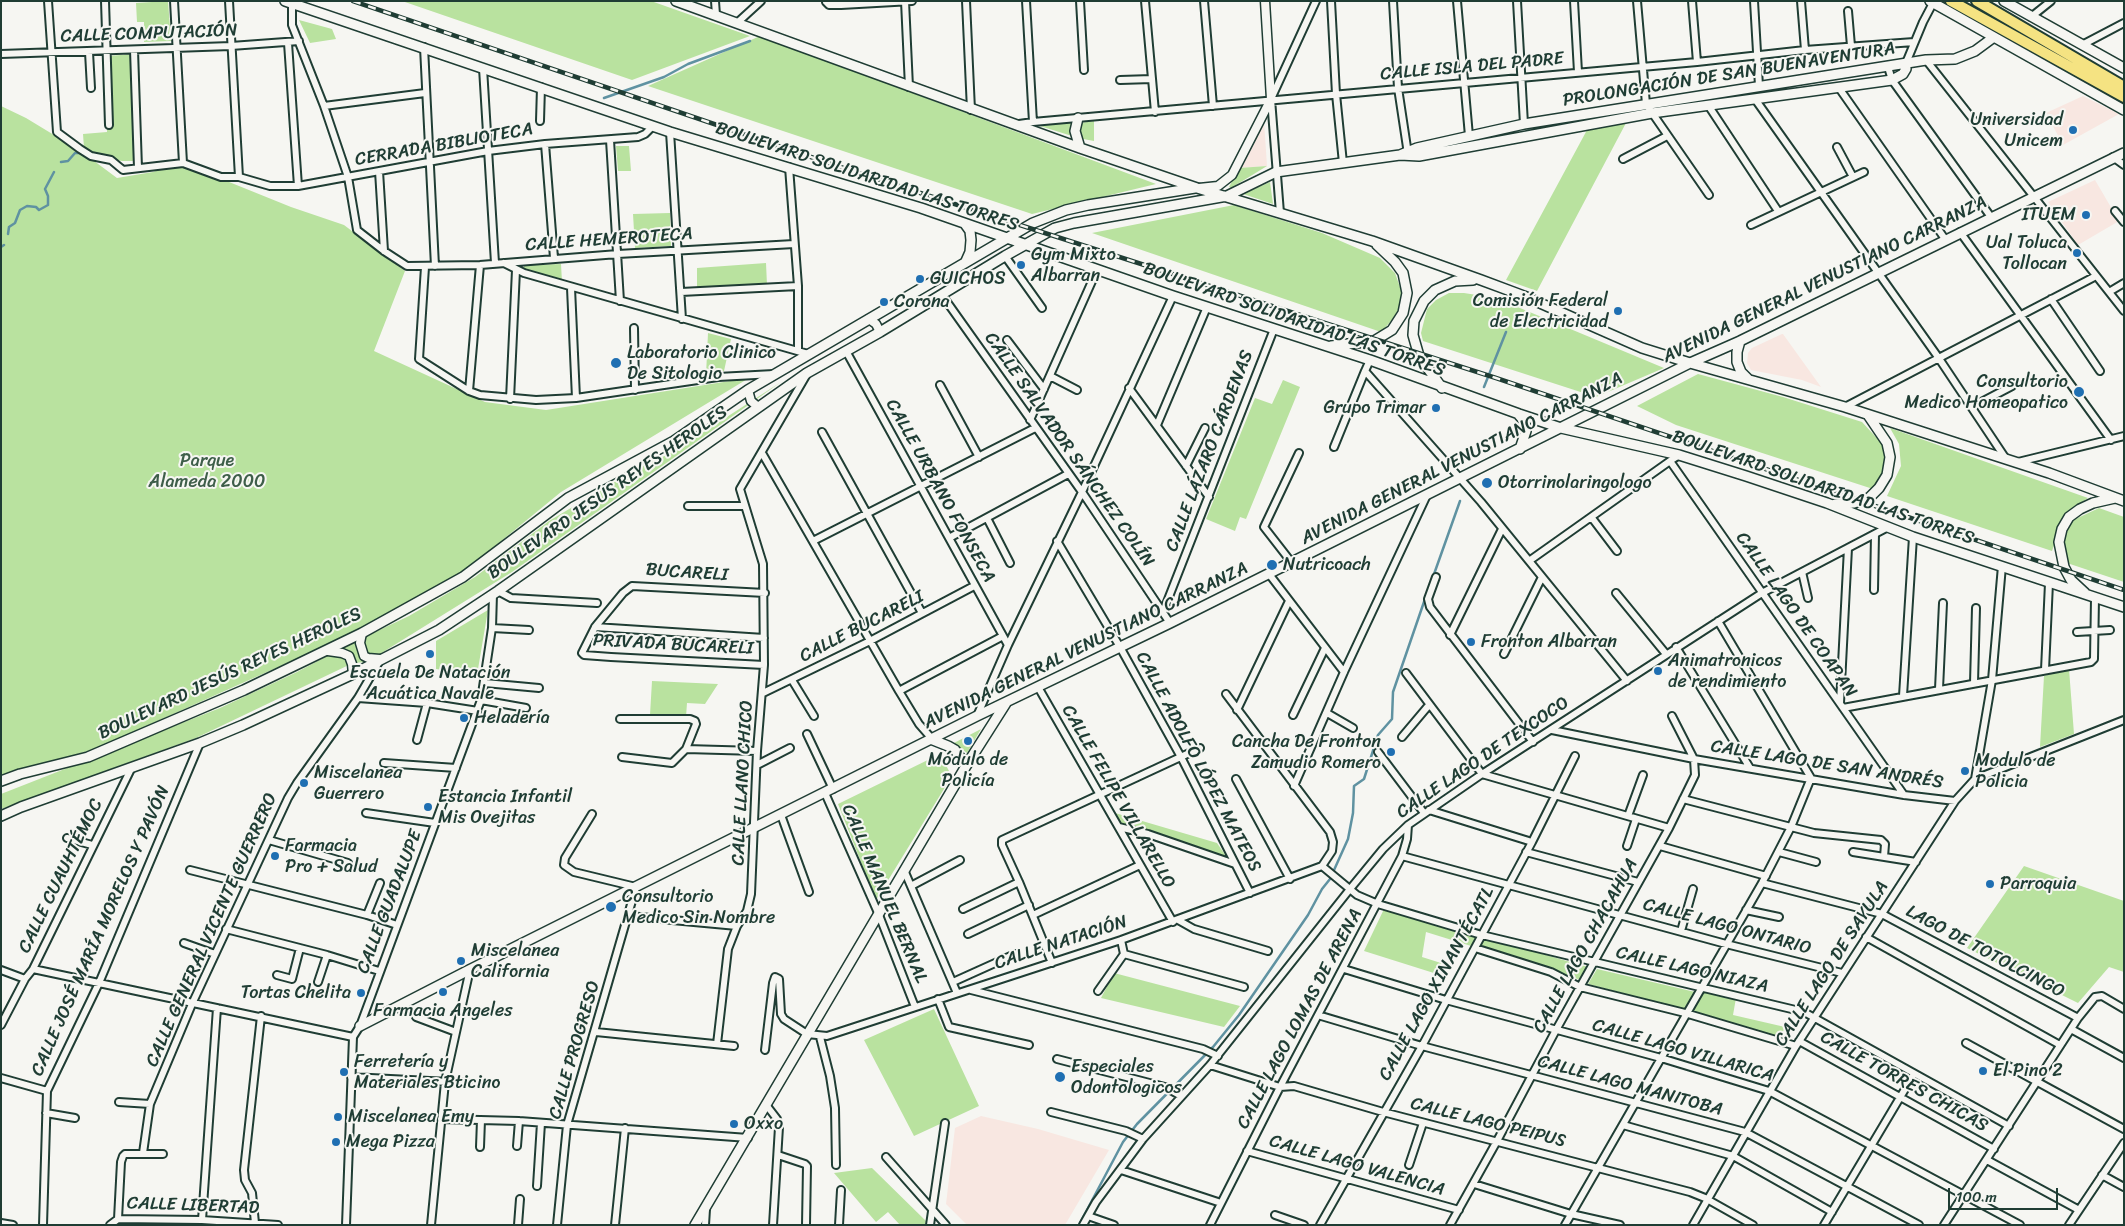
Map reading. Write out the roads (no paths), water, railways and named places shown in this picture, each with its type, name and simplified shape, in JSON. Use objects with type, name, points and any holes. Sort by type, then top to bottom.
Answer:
[{"type":"highway","points":[[1951,1],[2124,97]]},
{"type":"highway","points":[[1977,1],[2124,86]]},
{"type":"main road","points":[[676,1],[971,110],[1019,124],[1080,148],[1197,188],[1372,241],[1481,280],[1524,296],[1642,348],[1690,364],[1868,414],[2049,473],[2120,499]]},
{"type":"main road","points":[[2004,1],[2124,68]]},
{"type":"main road","name":"BOULEVARD SOLIDARIDAD LAS TORRES","points":[[289,2],[670,132],[903,202],[1172,296],[1370,360],[1442,388],[1561,428],[1679,455],[1827,503],[1913,537],[2124,608]]},
{"type":"main road","points":[[1932,2],[2124,110]]},
{"type":"main road","points":[[1906,63],[1955,59],[1965,56],[1994,37]]},
{"type":"main road","name":"PROLONGACIÓN DE SAN BUENAVENTURA","points":[[1227,196],[1276,172],[1406,154],[1469,136],[1524,124],[1906,63],[1906,69],[1903,74],[1892,80],[1652,113],[1419,156],[1406,154]]},
{"type":"main road","points":[[1078,118],[1075,131],[1080,148]]},
{"type":"main road","name":"AVENIDA GENERAL VENUSTIANO CARRANZA","points":[[360,1026],[470,969],[933,740],[977,716],[1170,623],[1459,478],[1520,450],[1690,364],[2124,152]]},
{"type":"main road","name":"BOULEVARD JESÚS REYES HEROLES","points":[[1,780],[88,757],[194,712],[328,651],[362,633],[463,577],[568,498],[674,441],[748,390],[1005,238],[1048,216],[1066,210],[1117,200],[1197,188]]},
{"type":"main road","name":"BOULEVARD JESÚS REYES HEROLES","points":[[1,816],[21,806],[200,743],[353,674],[439,630],[807,373],[880,332],[1043,234],[1063,225],[1227,196]]},
{"type":"main road","points":[[965,224],[970,231],[972,240],[966,261]]},
{"type":"main road","points":[[1326,346],[1374,341],[1392,330],[1403,314],[1407,293],[1403,273],[1395,262],[1372,241]]},
{"type":"main road","points":[[1442,388],[1422,362],[1416,350],[1413,328],[1416,314],[1424,300],[1441,286],[1455,281],[1481,280]]},
{"type":"main road","points":[[1740,341],[1737,352],[1738,362],[1741,372],[1748,380]]},
{"type":"main road","points":[[1519,414],[1525,422],[1526,431],[1520,450]]},
{"type":"main road","points":[[1827,503],[1861,502],[1875,493],[1885,479],[1889,469],[1889,447],[1868,414]]},
{"type":"main road","points":[[2091,596],[2071,580],[2064,567],[2059,549],[2060,535],[2065,522],[2074,513],[2093,503],[2120,499]]},
{"type":"main road","points":[[695,1225],[767,1106],[807,1034],[904,870],[1006,703]]},
{"type":"main road","points":[[933,740],[955,750],[966,766]]},
{"type":"street","points":[[48,1],[58,134],[91,156],[111,160],[120,169],[132,170],[183,163],[174,1]]},
{"type":"street","points":[[105,1],[109,125]]},
{"type":"street","points":[[229,1],[239,176]]},
{"type":"street","points":[[715,1],[716,15]]},
{"type":"street","points":[[737,23],[761,1]]},
{"type":"street","points":[[829,1],[826,2],[827,5],[912,1]]},
{"type":"street","points":[[906,1],[909,87]]},
{"type":"street","points":[[966,1],[971,110]]},
{"type":"street","points":[[1026,1],[1034,122]]},
{"type":"street","points":[[1080,1],[1084,70]]},
{"type":"street","points":[[1145,1],[1155,112]]},
{"type":"street","points":[[1204,1],[1213,106]]},
{"type":"street","points":[[1265,1],[1280,213]]},
{"type":"street","points":[[1197,188],[1218,186],[1232,175],[1271,100],[1316,1]]},
{"type":"street","points":[[1330,1],[1343,163]]},
{"type":"street","points":[[1393,1],[1398,88],[1406,154]]},
{"type":"street","points":[[1457,1],[1469,136]]},
{"type":"street","points":[[1517,1],[1524,124]]},
{"type":"street","points":[[1574,1],[1578,72]]},
{"type":"street","points":[[1637,1],[1646,104],[1709,195]]},
{"type":"street","points":[[1692,1],[1697,62]]},
{"type":"street","points":[[1754,1],[1759,86]]},
{"type":"street","points":[[1801,1],[1805,50]]},
{"type":"street","points":[[2032,17],[2052,1]]},
{"type":"street","name":"CALLE HEMEROTECA","points":[[289,2],[292,25],[324,106],[348,177],[357,230],[407,266],[480,265],[554,258],[794,244]]},
{"type":"street","points":[[1906,63],[1932,2]]},
{"type":"street","points":[[1848,11],[1851,46]]},
{"type":"street","points":[[2082,45],[2124,23]]},
{"type":"street","name":"CALLE COMPUTACIÓN","points":[[1,54],[177,49],[299,41]]},
{"type":"street","name":"CALLE ISLA DEL PADRE","points":[[1019,124],[1697,62],[1805,50],[1914,42]]},
{"type":"street","points":[[288,43],[298,186]]},
{"type":"street","points":[[424,47],[435,266]]},
{"type":"street","points":[[134,50],[138,168]]},
{"type":"street","points":[[89,52],[91,88]]},
{"type":"street","points":[[1926,60],[2124,311]]},
{"type":"street","points":[[1888,67],[1892,80],[1991,216]]},
{"type":"street","points":[[483,68],[495,263]]},
{"type":"street","points":[[1120,80],[1152,79]]},
{"type":"street","points":[[540,121],[541,87]]},
{"type":"street","points":[[1839,88],[1945,240]]},
{"type":"street","points":[[324,106],[425,93]]},
{"type":"street","points":[[1755,99],[2011,462],[2124,436]]},
{"type":"street","points":[[1708,105],[1778,211]]},
{"type":"street","name":"CERRADA BIBLIOTECA","points":[[183,163],[221,176],[239,176],[263,185],[298,186],[488,151],[545,144],[638,137],[645,134],[653,126]]},
{"type":"street","points":[[670,132],[682,319]]},
{"type":"street","points":[[1623,159],[1667,136]]},
{"type":"street","points":[[610,140],[620,301]]},
{"type":"street","points":[[545,144],[554,258]]},
{"type":"street","points":[[1837,147],[1853,177]]},
{"type":"street","points":[[2113,157],[2124,165]]},
{"type":"street","points":[[789,167],[798,286],[798,351]]},
{"type":"street","points":[[379,171],[384,251]]},
{"type":"street","points":[[1751,225],[1864,172]]},
{"type":"street","points":[[2115,211],[2124,222]]},
{"type":"street","points":[[1960,232],[2111,440]]},
{"type":"street","points":[[1005,256],[1042,308]]},
{"type":"street","points":[[504,263],[516,270],[571,288],[808,354]]},
{"type":"street","points":[[469,391],[480,265]]},
{"type":"street","points":[[425,267],[419,357],[422,362],[469,391],[486,397],[510,399],[576,398],[718,377],[775,374]]},
{"type":"street","points":[[510,399],[516,270]]},
{"type":"street","points":[[1030,420],[1097,270]]},
{"type":"street","points":[[1845,407],[2096,276]]},
{"type":"street","points":[[2109,292],[2124,284]]},
{"type":"street","points":[[681,292],[798,286]]},
{"type":"street","points":[[571,288],[576,398]]},
{"type":"street","name":"CALLE SALVADOR SÁNCHEZ COLÍN","points":[[942,295],[1082,492],[1170,623]]},
{"type":"street","points":[[977,716],[1172,296]]},
{"type":"street","points":[[2051,300],[2100,371]]},
{"type":"street","points":[[1157,425],[1207,307]]},
{"type":"street","points":[[868,319],[876,324],[880,332]]},
{"type":"street","points":[[634,328],[635,390]]},
{"type":"street","name":"CALLE LÁZARO CÁRDENAS","points":[[1163,612],[1274,329]]},
{"type":"street","points":[[1007,340],[1044,389]]},
{"type":"street","name":"CALLE URBANO FONSECA","points":[[846,351],[1008,646]]},
{"type":"street","points":[[1334,447],[1370,360]]},
{"type":"street","points":[[1365,371],[1529,561],[1626,681]]},
{"type":"street","points":[[807,373],[762,453],[898,691],[918,724],[933,740]]},
{"type":"street","points":[[1050,376],[1077,390]]},
{"type":"street","points":[[940,385],[979,457]]},
{"type":"street","points":[[1972,406],[2012,386]]},
{"type":"street","points":[[1129,388],[1208,497]]},
{"type":"street","points":[[748,390],[750,400],[758,407]]},
{"type":"street","points":[[813,541],[921,488],[1035,428]]},
{"type":"street","points":[[1186,466],[1205,428]]},
{"type":"street","points":[[822,432],[922,613]]},
{"type":"street","name":"CALLE LLANO CHICO","points":[[717,1044],[726,956],[737,926],[750,900],[755,828],[756,765],[763,693],[765,593],[762,556],[740,488],[762,453]]},
{"type":"street","points":[[1292,562],[1264,527],[1299,453]]},
{"type":"street","points":[[1529,561],[1679,455]]},
{"type":"street","name":"CALLE LAGO DE COAPAN","points":[[1670,461],[1904,795]]},
{"type":"street","points":[[948,538],[1068,474]]},
{"type":"street","points":[[1294,786],[1344,672],[1427,495]]},
{"type":"street","points":[[688,506],[745,506]]},
{"type":"street","points":[[987,518],[1010,563]]},
{"type":"street","points":[[1592,518],[1617,551]]},
{"type":"street","name":"CALLE LAGO DE TEXCOCO","points":[[1083,1225],[1142,1138],[1210,1065],[1212,1053],[1383,849],[1408,825],[1482,774],[1552,730],[1676,647],[1762,594],[1888,527]]},
{"type":"street","points":[[1450,635],[1502,529]]},
{"type":"street","points":[[1874,590],[1875,534]]},
{"type":"street","points":[[1903,696],[1913,537]]},
{"type":"street","name":"CALLE ADOLFO LÓPEZ MATEOS","points":[[1057,541],[1120,647],[1181,756],[1250,893]]},
{"type":"street","points":[[1848,548],[1841,705],[1903,696],[2091,662],[2094,659],[2094,631],[2091,596]]},
{"type":"street","points":[[1975,779],[1992,680],[2002,566]]},
{"type":"street","points":[[1802,572],[1808,598]]},
{"type":"street","points":[[1269,574],[1344,672]]},
{"type":"street","points":[[1436,577],[1428,602],[1450,635],[1533,742]]},
{"type":"street","points":[[1504,654],[1542,577]]},
{"type":"street","points":[[2045,670],[2049,583]]},
{"type":"street","name":"BUCARELI","points":[[582,653],[595,627],[623,592],[632,586],[765,593]]},
{"type":"street","name":"CALLE BUCARELI","points":[[763,693],[870,641],[974,586]]},
{"type":"street","points":[[496,592],[511,598],[597,604]]},
{"type":"street","name":"CALLE GUADALUPE","points":[[346,1225],[353,1037],[360,1026],[478,710],[485,683],[496,592]]},
{"type":"street","points":[[1616,593],[1666,654]]},
{"type":"street","points":[[1237,710],[1289,601]]},
{"type":"street","points":[[1939,689],[1943,602]]},
{"type":"street","points":[[1974,683],[1976,608]]},
{"type":"street","points":[[1565,1225],[1766,876],[1791,827],[1811,778],[1718,621]]},
{"type":"street","points":[[595,627],[764,638]]},
{"type":"street","points":[[492,628],[529,630]]},
{"type":"street","points":[[2077,632],[2110,630]]},
{"type":"street","points":[[362,633],[360,644],[364,656],[380,659]]},
{"type":"street","points":[[898,691],[1003,636]]},
{"type":"street","points":[[1676,647],[1750,768]]},
{"type":"street","points":[[1293,715],[1325,648]]},
{"type":"street","points":[[328,651],[349,656],[353,674]]},
{"type":"street","name":"PRIVADA BUCARELI","points":[[582,653],[584,655],[611,657],[764,666]]},
{"type":"street","name":"CALLE GENERAL VICENTE GUERRERO","points":[[143,1153],[150,1104],[192,1004],[268,840],[297,783],[358,698],[380,659]]},
{"type":"street","points":[[1406,673],[1482,774],[1555,797],[1669,828]]},
{"type":"street","points":[[792,680],[814,716]]},
{"type":"street","points":[[485,683],[539,688]]},
{"type":"street","name":"CALLE FELIPE VILLARELLO","points":[[1038,687],[1140,865],[1175,921]]},
{"type":"street","points":[[1226,694],[1332,837],[1332,851],[1322,866]]},
{"type":"street","points":[[358,698],[427,703],[478,710]]},
{"type":"street","points":[[481,700],[526,708]]},
{"type":"street","points":[[417,740],[427,703]]},
{"type":"street","points":[[1402,737],[1429,705]]},
{"type":"street","points":[[1326,713],[1353,728]]},
{"type":"street","name":"CALLE LAGO DE SAN ANDRÉS","points":[[1672,716],[1694,759]]},
{"type":"street","points":[[620,719],[695,720],[696,725],[686,749],[674,762],[622,757]]},
{"type":"street","points":[[1975,779],[2124,720]]},
{"type":"street","name":"CALLE LAGO DE SAN ANDRÉS","points":[[1552,730],[1694,759],[1904,795],[1955,801]]},
{"type":"street","name":"CALLE MANUEL BERNAL","points":[[807,734],[915,1007]]},
{"type":"street","name":"CALLE JOSÉ MARÍA MORELOS Y PAVÓN","points":[[43,1225],[47,1091],[99,983],[200,743]]},
{"type":"street","points":[[756,765],[790,748]]},
{"type":"street","points":[[1052,963],[1002,845],[1003,840],[1200,748]]},
{"type":"street","points":[[686,749],[757,750]]},
{"type":"street","points":[[1378,752],[1426,812],[1532,842]]},
{"type":"street","name":"CALLE LAGO XINANTÉCATL","points":[[1321,1225],[1345,1179],[1422,1046],[1532,842],[1575,756]]},
{"type":"street","name":"CALLE LAGO CHACAHUA","points":[[1450,1225],[1474,1184],[1531,1075],[1660,846],[1695,775],[1694,759]]},
{"type":"street","points":[[384,763],[456,768]]},
{"type":"street","name":"CALLE CUAUHTÉMOC","points":[[2,1023],[32,969],[132,766]]},
{"type":"street","points":[[1628,816],[1643,775]]},
{"type":"street","points":[[1236,779],[1290,879]]},
{"type":"street","name":"CALLE LAGO DE SAYULA","points":[[1693,1225],[1769,1091],[1814,1017],[1955,801],[1975,779]]},
{"type":"street","points":[[1683,799],[1824,834],[1881,840],[1886,844],[1884,857]]},
{"type":"street","points":[[366,813],[435,823]]},
{"type":"street","points":[[592,814],[565,858],[564,865],[574,872],[636,887]]},
{"type":"street","points":[[781,815],[809,892]]},
{"type":"street","points":[[1627,846],[1636,819]]},
{"type":"street","name":"CALLE LAGO LOMAS DE ARENA","points":[[1210,1225],[1280,1087],[1402,856],[1407,839],[1408,825]]},
{"type":"street","points":[[1119,827],[1148,834],[1235,864]]},
{"type":"street","points":[[67,838],[92,845]]},
{"type":"street","points":[[268,840],[348,863]]},
{"type":"street","points":[[1660,846],[1766,876]]},
{"type":"street","points":[[1526,852],[1638,882]]},
{"type":"street","points":[[1779,852],[1816,862]]},
{"type":"street","points":[[1853,852],[1916,862]]},
{"type":"street","name":"CALLE LAGO ONTARIO","points":[[1402,856],[1726,944],[1842,973]]},
{"type":"street","points":[[911,886],[960,860]]},
{"type":"street","points":[[1033,915],[1140,865]]},
{"type":"street","name":"CALLE NATACIÓN","points":[[807,1034],[820,1037],[841,1032],[1121,940],[1322,866]]},
{"type":"street","name":"CALLE LAGO NIAZA","points":[[1322,866],[1364,899],[1378,904],[1482,935],[1799,1010],[2009,1126]]},
{"type":"street","points":[[190,870],[367,915],[397,925]]},
{"type":"street","points":[[904,870],[953,982],[956,993]]},
{"type":"street","points":[[963,909],[1019,882]]},
{"type":"street","name":"LAGO DE TOTOLCINGO","points":[[1762,883],[1882,914],[2078,1018]]},
{"type":"street","points":[[367,915],[380,884]]},
{"type":"street","name":"CALLE PROGRESO","points":[[557,1225],[567,1125],[596,1032],[636,887]]},
{"type":"street","points":[[1681,931],[1693,889]]},
{"type":"street","points":[[968,934],[1029,905]]},
{"type":"street","points":[[1746,910],[1779,916]]},
{"type":"street","points":[[629,916],[737,926]]},
{"type":"street","points":[[1175,921],[1194,929],[1268,951]]},
{"type":"street","points":[[226,930],[327,955],[379,971]]},
{"type":"street","points":[[1866,937],[2060,1045]]},
{"type":"street","points":[[1098,991],[1124,954],[1121,940]]},
{"type":"street","points":[[184,943],[215,954]]},
{"type":"street","points":[[277,975],[292,979],[300,948]]},
{"type":"street","name":"CALLE TORRES CHICAS","points":[[1474,948],[1551,972],[1580,987],[1797,1044],[1994,1149]]},
{"type":"street","points":[[953,982],[1015,954]]},
{"type":"street","points":[[1124,954],[1244,987]]},
{"type":"street","points":[[318,982],[327,955]]},
{"type":"street","points":[[32,969],[353,1037]]},
{"type":"street","points":[[431,1225],[445,1082],[470,969]]},
{"type":"street","name":"CALLE LAGO VILLARICA","points":[[1344,969],[1446,1000],[1661,1058],[1769,1091],[1964,1193],[2020,1225]]},
{"type":"street","points":[[1,970],[25,979]]},
{"type":"street","points":[[766,1050],[773,983],[777,977],[782,1017],[807,1034]]},
{"type":"street","points":[[969,989],[1212,1053]]},
{"type":"street","points":[[1944,1225],[2078,1018],[2098,995],[2124,1008]]},
{"type":"street","points":[[938,999],[950,1027],[1029,1045]]},
{"type":"street","points":[[202,1220],[217,1008]]},
{"type":"street","points":[[255,1222],[252,1193],[245,1180],[244,1170],[261,1016]]},
{"type":"street","name":"CALLE LAGO MANITOBA","points":[[1318,1016],[1422,1046],[1636,1101],[1746,1132],[1848,1185],[1919,1225]]},
{"type":"street","points":[[416,1017],[456,1032]]},
{"type":"street","points":[[2071,1029],[2124,1058]]},
{"type":"street","points":[[596,1032],[734,1046]]},
{"type":"street","points":[[820,1037],[834,1099],[836,1165]]},
{"type":"street","points":[[1966,1043],[2124,1129]]},
{"type":"street","points":[[1057,1059],[1166,1088],[1181,1096]]},
{"type":"street","name":"CALLE LAGO PEIPUS","points":[[1210,1065],[1280,1087],[1294,1086],[1383,1112],[1690,1192],[1708,1199],[1753,1225]]},
{"type":"street","points":[[1824,1225],[1914,1074]]},
{"type":"street","points":[[351,1077],[469,1083]]},
{"type":"street","points":[[1,1078],[47,1091]]},
{"type":"street","points":[[119,1102],[150,1104]]},
{"type":"street","points":[[767,1106],[778,1122],[778,1155],[773,1225]]},
{"type":"street","points":[[1051,1112],[1127,1132],[1142,1138]]},
{"type":"street","points":[[46,1113],[75,1118]]},
{"type":"street","points":[[441,1119],[519,1121],[748,1138]]},
{"type":"street","points":[[480,1146],[481,1120]]},
{"type":"street","points":[[517,1146],[519,1121]]},
{"type":"street","points":[[1409,1165],[1423,1122]]},
{"type":"street","points":[[536,1186],[541,1123]]},
{"type":"street","points":[[930,1225],[945,1123]]},
{"type":"street","points":[[1623,1125],[1733,1156],[1832,1212]]},
{"type":"street","points":[[615,1225],[625,1128]]},
{"type":"street","points":[[2069,1225],[2124,1143]]},
{"type":"street","name":"CALLE LAGO VALENCIA","points":[[1247,1151],[1459,1210]]},
{"type":"street","points":[[118,1219],[122,1158],[125,1154],[163,1154]]},
{"type":"street","points":[[778,1155],[807,1166],[806,1225]]},
{"type":"street","points":[[886,1157],[946,1225]]},
{"type":"street","points":[[1987,1160],[2078,1210]]},
{"type":"street","points":[[1121,1170],[1221,1202]]},
{"type":"street","points":[[2102,1175],[2124,1187]]},
{"type":"street","points":[[1474,1184],[1571,1214],[1620,1225]]},
{"type":"street","points":[[840,1225],[841,1190]]},
{"type":"street","points":[[518,1225],[520,1199]]},
{"type":"street","points":[[705,1225],[706,1206]]},
{"type":"street","points":[[1088,1216],[1114,1225]]},
{"type":"street","points":[[1275,1216],[1304,1225]]},
{"type":"street","name":"CALLE LIBERTAD","points":[[110,1225],[118,1219],[202,1220],[278,1225]]},
{"type":"street","points":[[1,1223],[13,1225]]},
{"type":"waterway","points":[[604,98],[664,77],[688,64],[750,41]]},
{"type":"waterway","points":[[61,162],[68,161],[75,153],[83,153]]},
{"type":"waterway","points":[[8,234],[9,227],[15,223],[20,210],[27,206],[36,207],[39,210],[48,205],[48,196],[45,189],[54,172]]},
{"type":"waterway","points":[[1484,387],[1506,332]]},
{"type":"waterway","points":[[1433,577],[1460,501]]},
{"type":"waterway","points":[[1079,1225],[1123,1142],[1137,1124],[1213,1047],[1239,1015],[1308,915],[1322,889],[1330,879],[1348,839],[1353,813],[1354,786],[1364,779],[1378,735],[1392,719],[1393,692],[1425,599]]},
{"type":"railway","points":[[353,1],[855,172],[1496,378],[2124,590]]},
{"type":"place","name":"Universidad Unicem","points":[[2073,130]]},
{"type":"place","name":"ITUEM","points":[[2086,215]]},
{"type":"place","name":"Ual Toluca Tollocan","points":[[2077,253]]},
{"type":"place","name":"Gym Mixto Albarran","points":[[1021,265]]},
{"type":"place","name":"GUICHOS","points":[[920,279]]},
{"type":"place","name":"Corona","points":[[884,302]]},
{"type":"place","name":"Comisión Federal de Electricidad","points":[[1618,311]]},
{"type":"place","name":"Laboratorio Clinico De Sitologio","points":[[616,363]]},
{"type":"place","name":"Consultorio Medico Homeopatico","points":[[2079,392]]},
{"type":"place","name":"Grupo Trimar","points":[[1436,408]]},
{"type":"place","name":"Otorrinolaringologo","points":[[1487,483]]},
{"type":"place","name":"Nutricoach","points":[[1272,565]]},
{"type":"place","name":"Fronton Albarran","points":[[1471,642]]},
{"type":"place","name":"Escuela De Natación Acuática Navale","points":[[430,654]]},
{"type":"place","name":"Animatronicos de rendimiento","points":[[1658,671]]},
{"type":"place","name":"Heladería","points":[[464,718]]},
{"type":"place","name":"Módulo de Policía","points":[[968,741]]},
{"type":"place","name":"Cancha De Fronton Zamudio Romero","points":[[1391,752]]},
{"type":"place","name":"Modulo de Policia","points":[[1965,771]]},
{"type":"place","name":"Miscelanea Guerrero","points":[[304,783]]},
{"type":"place","name":"Estancia Infantil Mis Ovejitas","points":[[428,807]]},
{"type":"place","name":"Farmacia Pro + Salud","points":[[275,856]]},
{"type":"place","name":"Parroquia","points":[[1990,884]]},
{"type":"place","name":"Consultorio Medico Sin Nombre","points":[[611,907]]},
{"type":"place","name":"Miscelanea California","points":[[461,961]]},
{"type":"place","name":"Farmacia Angeles","points":[[443,992]]},
{"type":"place","name":"Tortas Chelita","points":[[361,993]]},
{"type":"place","name":"El Pino 2","points":[[1983,1071]]},
{"type":"place","name":"Ferretería y Materiales Bticino","points":[[344,1072]]},
{"type":"place","name":"Especiales Odontologicos","points":[[1060,1077]]},
{"type":"place","name":"Miscelanea Emy","points":[[338,1117]]},
{"type":"place","name":"Oxxo","points":[[734,1124]]},
{"type":"place","name":"Mega Pizza","points":[[336,1142]]},
{"type":"park label","name":"Parque Alameda 2000","points":[[207,471]]}]
